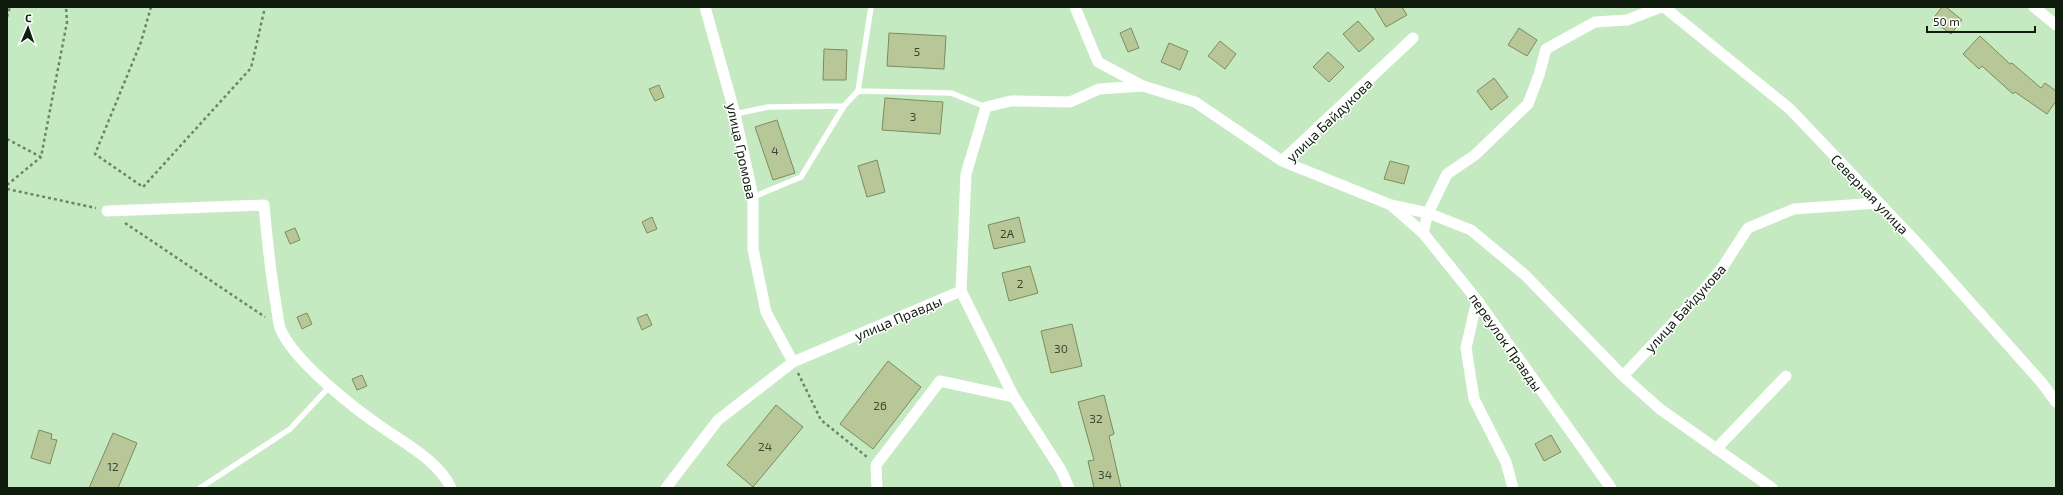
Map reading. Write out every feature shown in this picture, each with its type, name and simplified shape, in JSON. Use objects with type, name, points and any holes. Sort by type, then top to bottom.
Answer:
[{"type":"street","name":"улица Громова","points":[[705,7],[735,114],[753,197],[754,249],[766,312],[793,362]]},
{"type":"street","points":[[1075,7],[1098,62],[1143,86],[1195,102],[1282,161]]},
{"type":"street","points":[[1423,232],[1428,213],[1447,174],[1475,155],[1528,104],[1540,75],[1546,49],[1595,22],[1627,20],[1662,7]]},
{"type":"street","name":"Северная улица","points":[[1662,7],[1790,110],[1877,203],[1920,246],[2042,383],[2056,402]]},
{"type":"street","points":[[2034,7],[2056,25]]},
{"type":"street","name":"улица Байдукова","points":[[1413,38],[1282,161],[1391,205],[1428,213],[1470,230],[1524,275],[1623,376],[1660,409],[1772,488]]},
{"type":"street","points":[[1069,488],[1061,470],[1014,397],[961,291],[966,174],[986,107],[1011,101],[1070,102],[1098,89],[1143,86]]},
{"type":"street","name":"улица Байдукова","points":[[1623,376],[1702,292],[1722,268],[1748,228],[1794,209],[1877,203]]},
{"type":"street","points":[[107,211],[264,205],[273,288],[280,328],[293,350],[330,386],[366,417],[421,455],[446,477],[450,488]]},
{"type":"street","name":"переулок Правды","points":[[1391,205],[1423,232],[1476,300],[1610,488]]},
{"type":"street","name":"улица Правды","points":[[666,488],[718,420],[793,362],[961,291]]},
{"type":"street","points":[[1476,300],[1466,348],[1474,399],[1506,462],[1513,488]]},
{"type":"street","points":[[1716,449],[1786,376]]},
{"type":"street","points":[[877,488],[876,465],[940,381],[1014,397]]},
{"type":"lane","points":[[753,197],[801,177],[844,106],[858,91],[871,7]]},
{"type":"lane","points":[[858,91],[952,93],[986,107]]},
{"type":"lane","points":[[735,114],[768,107],[844,106]]},
{"type":"lane","points":[[200,488],[290,429],[330,386]]},
{"type":"path","points":[[7,17],[10,7]]},
{"type":"path","points":[[7,185],[41,157],[67,22],[66,7]]},
{"type":"path","points":[[151,7],[141,42],[95,154],[143,187],[251,68],[265,7]]},
{"type":"path","points":[[7,139],[41,157]]},
{"type":"path","points":[[7,189],[107,211],[280,328]]},
{"type":"path","points":[[793,362],[821,420],[876,465]]},
{"type":"building","points":[[1374,7],[1402,7],[1407,15],[1386,27]]},
{"type":"building","points":[[1942,7],[1946,7],[1962,20],[1951,34],[1932,20]]},
{"type":"building","points":[[1358,21],[1374,39],[1359,52],[1343,34]]},
{"type":"building","points":[[1131,28],[1139,48],[1128,52],[1120,33]]},
{"type":"building","points":[[1519,28],[1537,40],[1527,56],[1508,45]]},
{"type":"building","points":[[889,33],[946,36],[944,69],[887,66]]},
{"type":"building","points":[[1980,36],[2010,64],[2012,63],[2041,88],[2045,83],[2056,91],[2056,101],[2047,114],[2015,92],[2013,94],[1982,66],[1979,69],[1963,54]]},
{"type":"building","points":[[1220,41],[1236,54],[1225,69],[1208,56]]},
{"type":"building","points":[[1169,43],[1188,51],[1180,70],[1161,62]]},
{"type":"building","points":[[824,49],[847,50],[846,80],[823,80]]},
{"type":"building","points":[[1328,52],[1344,67],[1329,82],[1313,67]]},
{"type":"building","points":[[1494,78],[1508,97],[1491,110],[1477,91]]},
{"type":"building","points":[[659,85],[664,97],[655,101],[649,89]]},
{"type":"building","points":[[885,98],[943,102],[940,134],[882,130]]},
{"type":"building","points":[[777,120],[795,173],[773,180],[755,127]]},
{"type":"building","points":[[877,160],[885,192],[867,197],[858,166]]},
{"type":"building","points":[[1390,161],[1409,166],[1404,184],[1384,179]]},
{"type":"building","points":[[652,217],[657,229],[647,233],[642,222]]},
{"type":"building","points":[[1019,217],[1025,242],[994,249],[988,225]]},
{"type":"building","points":[[295,228],[300,240],[290,244],[285,232]]},
{"type":"building","points":[[1030,266],[1038,293],[1009,301],[1002,273]]},
{"type":"building","points":[[307,313],[312,324],[302,329],[297,317]]},
{"type":"building","points":[[647,314],[652,325],[642,330],[637,318]]},
{"type":"building","points":[[1072,324],[1082,366],[1051,373],[1041,331]]},
{"type":"building","points":[[888,361],[921,387],[873,449],[840,424]]},
{"type":"building","points":[[362,375],[367,386],[357,390],[352,379]]},
{"type":"building","points":[[1104,395],[1114,434],[1109,436],[1121,488],[1094,488],[1088,461],[1094,460],[1078,402]]},
{"type":"building","points":[[776,405],[803,427],[753,487],[727,465]]},
{"type":"building","points":[[39,430],[52,434],[51,439],[57,440],[50,464],[31,458]]},
{"type":"building","points":[[113,433],[137,443],[118,488],[89,488]]},
{"type":"building","points":[[1551,435],[1561,452],[1544,461],[1535,444]]}]
